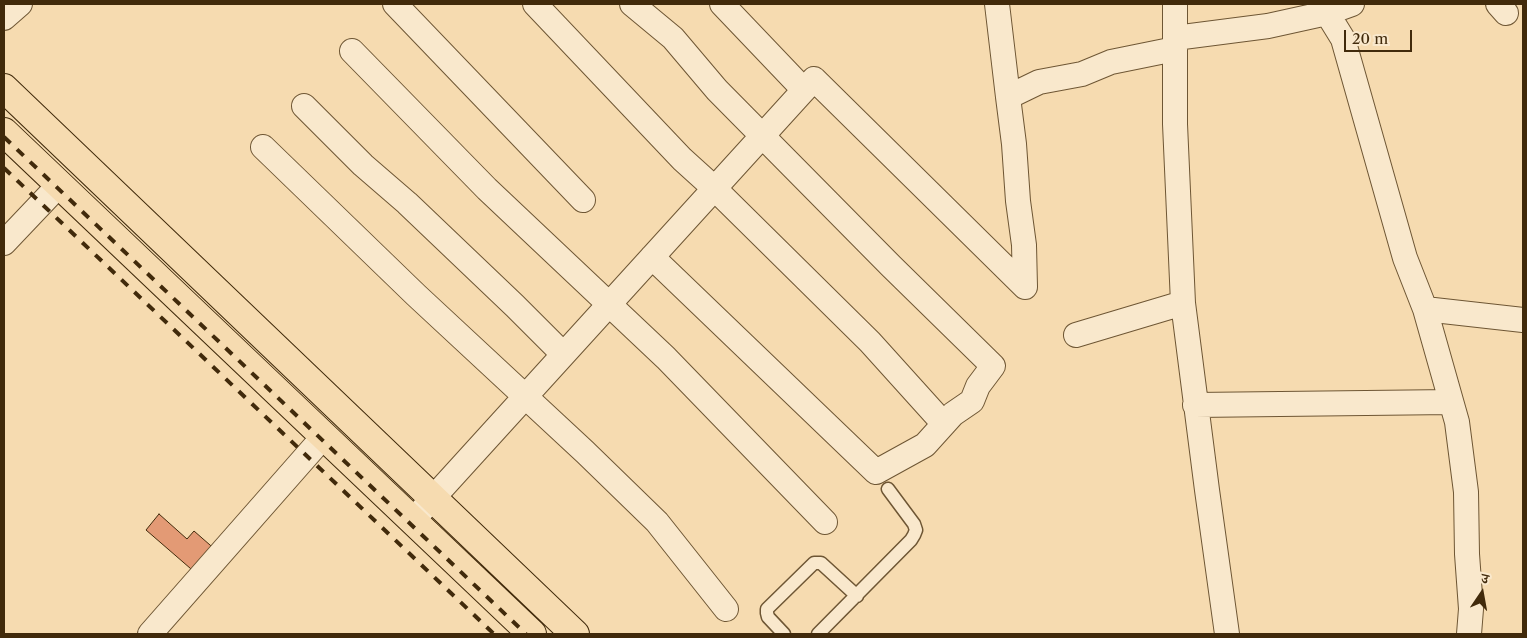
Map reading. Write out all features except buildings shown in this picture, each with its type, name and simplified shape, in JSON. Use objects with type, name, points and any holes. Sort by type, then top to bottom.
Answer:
[{"type":"main road","points":[[4,88],[576,634]]},
{"type":"main road","points":[[4,132],[532,634]]},
{"type":"street","points":[[4,18],[20,4]]},
{"type":"street","points":[[395,4],[583,200]]},
{"type":"street","points":[[535,4],[682,159],[714,188],[870,342],[944,424]]},
{"type":"street","points":[[632,4],[673,38],[717,90],[993,366],[978,386],[972,401],[954,414],[925,445],[876,472],[652,257]]},
{"type":"street","points":[[412,520],[814,79],[1025,287],[1024,245],[997,4]]},
{"type":"street","points":[[1175,4],[1175,124],[1184,303],[1227,634]]},
{"type":"street","points":[[1008,97],[1039,82],[1082,74],[1111,62],[1175,43],[1328,13],[1352,4]]},
{"type":"street","points":[[728,6],[804,90]]},
{"type":"street","points":[[1328,13],[1342,39],[1405,258],[1425,309],[1457,422],[1466,492],[1467,554],[1471,609],[1469,634]]},
{"type":"street","points":[[352,52],[487,189],[666,358],[825,522]]},
{"type":"street","points":[[304,106],[363,164],[516,306],[563,354]]},
{"type":"street","points":[[263,147],[416,295],[585,452],[657,522],[726,609]]},
{"type":"street","points":[[4,243],[59,184]]},
{"type":"street","points":[[1076,335],[1184,303]]},
{"type":"street","points":[[1425,309],[1523,320]]},
{"type":"street","points":[[1196,405],[1451,402]]},
{"type":"street","points":[[150,634],[324,436]]},
{"type":"lane","points":[[818,634],[911,540],[916,530],[914,524],[888,489]]},
{"type":"lane","points":[[784,634],[768,617],[767,609],[814,563],[821,563],[857,596]]},
{"type":"railway","points":[[4,137],[526,634]]},
{"type":"railway","points":[[4,168],[494,634]]}]
